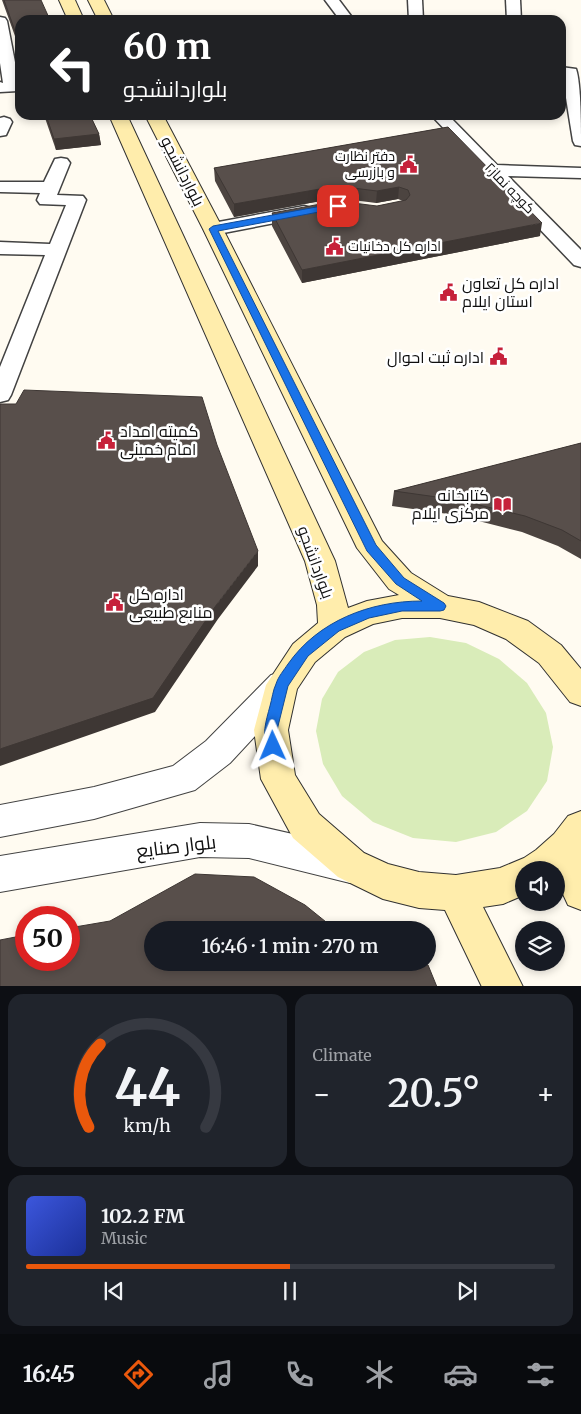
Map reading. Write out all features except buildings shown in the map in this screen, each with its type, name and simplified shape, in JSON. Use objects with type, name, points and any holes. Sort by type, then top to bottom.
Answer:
[{"type":"main road","points":[[66,0],[74,15]]},
{"type":"main road","points":[[96,0],[104,15]]},
{"type":"main road","name":"بلواردانشجو","points":[[120,120],[320,561],[332,605],[334,628]]},
{"type":"main road","name":"بلواردانشجو","points":[[157,120],[213,229],[371,548],[400,581],[440,606]]},
{"type":"main road","points":[[515,880],[503,886],[456,893],[419,890],[384,881],[351,865],[306,826],[278,779],[270,730],[282,684],[304,653],[334,628],[367,613],[402,606],[440,606],[479,614],[517,630],[565,656],[581,692]]},
{"type":"main road","points":[[549,861],[578,833]]},
{"type":"main road","points":[[578,833],[581,892]]},
{"type":"main road","points":[[456,893],[503,986]]},
{"type":"street","points":[[332,0],[343,15]]},
{"type":"street","points":[[415,0],[416,15]]},
{"type":"street","points":[[512,0],[514,15]]},
{"type":"street","points":[[0,21],[6,87]]},
{"type":"street","points":[[566,72],[571,72],[581,141]]},
{"type":"street","name":"کوچه نماز۲","points":[[455,123],[492,170],[581,261]]},
{"type":"street","points":[[0,394],[77,200],[46,200],[62,163]]},
{"type":"street","points":[[492,170],[581,173]]},
{"type":"street","points":[[0,187],[51,188]]},
{"type":"street","points":[[213,229],[318,210]]},
{"type":"street","points":[[0,248],[57,250]]},
{"type":"street","points":[[0,821],[94,803],[183,779],[218,752],[282,684]]},
{"type":"street","name":"بلوار صنایع","points":[[0,874],[200,840],[249,842],[351,865]]},
{"type":"green space","points":[[430,637],[466,643],[499,659],[527,683],[546,713],[553,747],[547,781],[527,811],[496,832],[456,842],[413,838],[373,822],[342,796],[323,764],[316,731],[322,699],[338,672],[364,652],[395,640]]},
{"type":"place","name":"دفتر نظارت و بازرسی","points":[[409,164]]},
{"type":"place","name":"اداره کل دخانیات","points":[[334,246]]},
{"type":"place","name":"اداره کل تعاون استان ایلام","points":[[448,292]]},
{"type":"place","name":"اداره ثبت احوال","points":[[498,357]]},
{"type":"place","name":"کمیته امداد امام خمینی","points":[[106,440]]},
{"type":"place","name":"کتابخانه مرکزی ایلام","points":[[503,504]]},
{"type":"place","name":"اداره کل منابع طبیعی","points":[[115,603]]},
{"type":"route","points":[[273,746],[270,730],[282,684],[304,653],[334,628],[367,613],[402,606],[440,606],[400,581],[371,548],[213,229],[338,206]]}]
